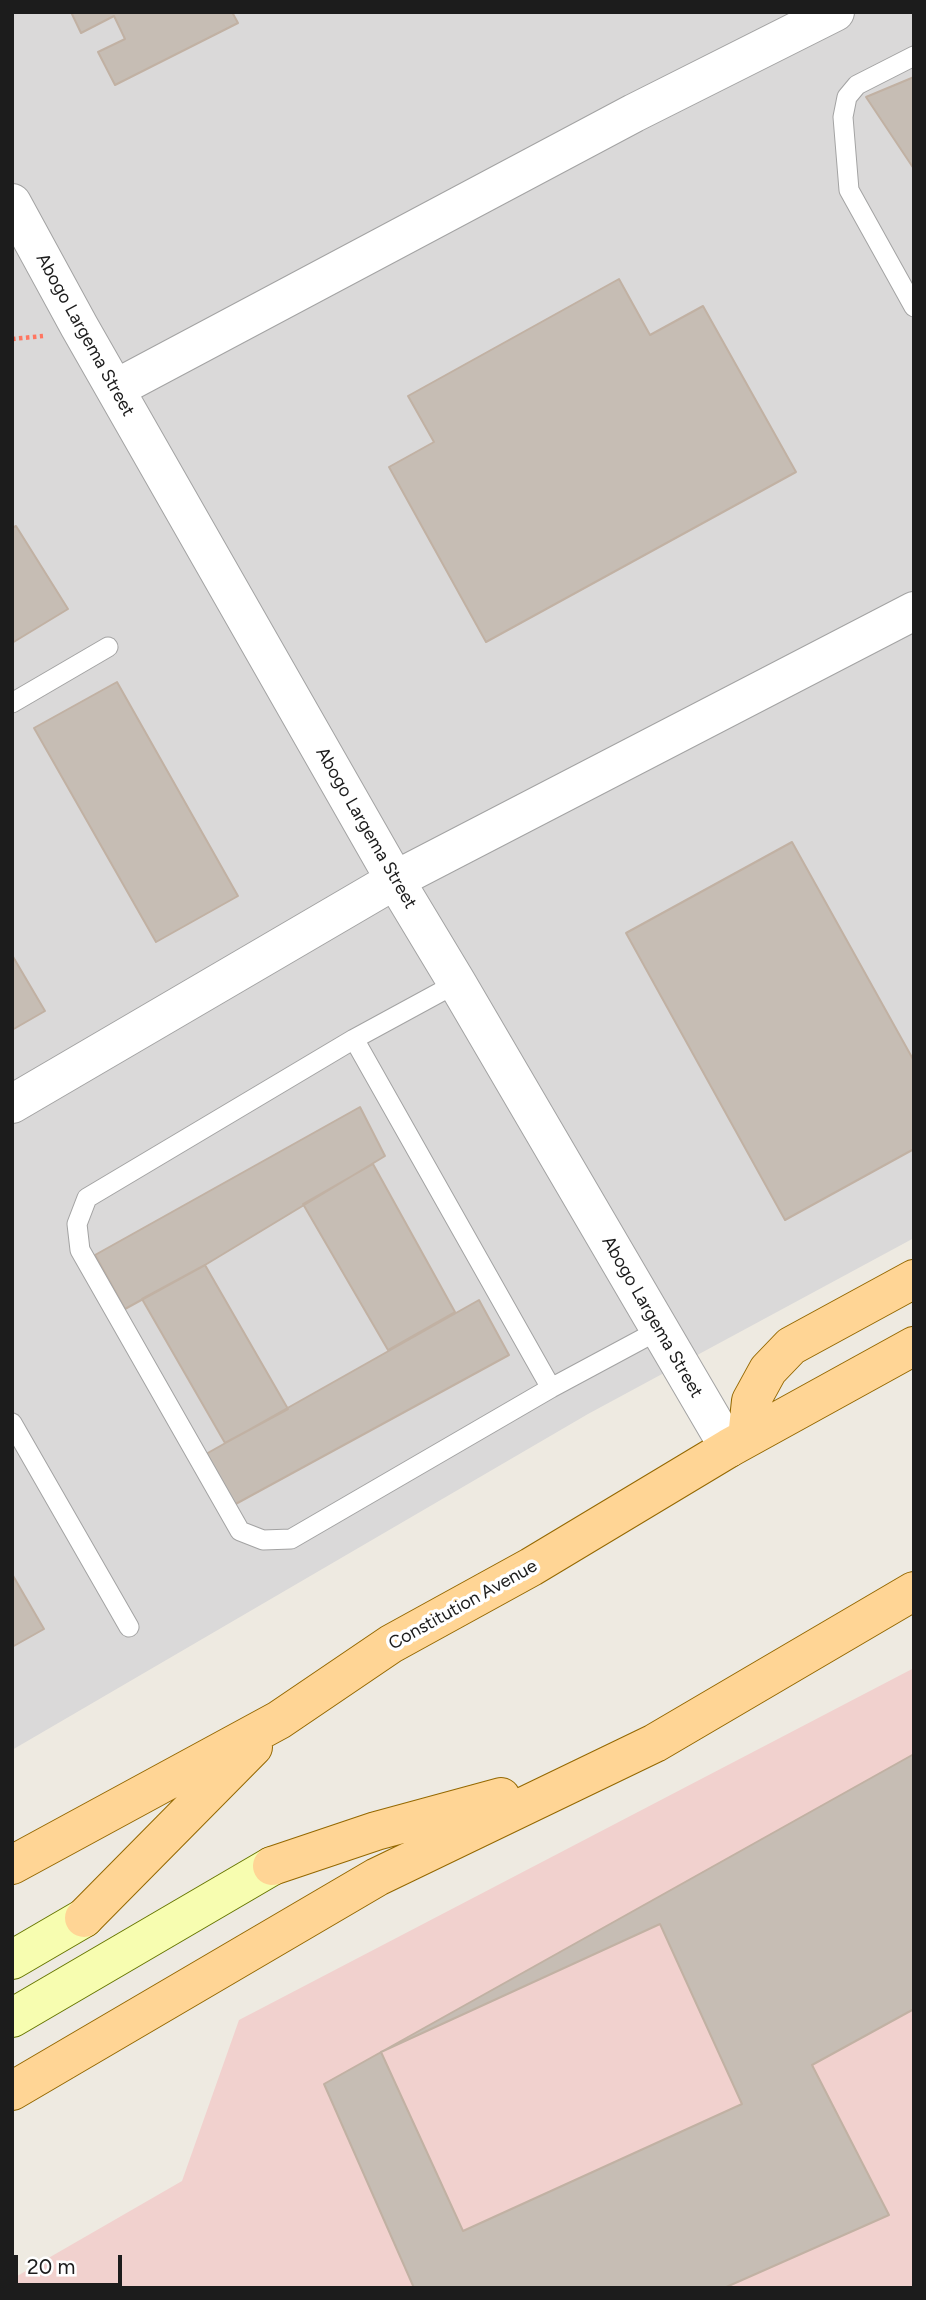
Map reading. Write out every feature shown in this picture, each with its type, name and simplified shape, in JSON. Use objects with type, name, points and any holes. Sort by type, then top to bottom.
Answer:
[{"type":"main road","points":[[738,1443],[751,1401],[768,1370],[791,1346],[914,1279]]},
{"type":"main road","name":"Constitution Avenue","points":[[12,1865],[279,1720],[391,1644],[531,1567],[738,1443],[914,1346]]},
{"type":"main road","points":[[12,2091],[377,1877],[655,1743],[914,1591]]},
{"type":"main road","points":[[782,1667],[914,1621]]},
{"type":"main road","points":[[12,1960],[84,1918],[279,1720]]},
{"type":"main road","points":[[12,2018],[272,1866],[421,1818],[538,1787],[579,1780]]},
{"type":"street","points":[[115,389],[622,119],[835,12]]},
{"type":"street","name":"Abogo Largema Street","points":[[12,203],[395,880],[659,1330],[738,1443]]},
{"type":"street","points":[[12,1104],[395,880],[914,611]]},
{"type":"lane","points":[[914,56],[857,85],[847,97],[843,117],[849,190],[914,307]]},
{"type":"lane","points":[[12,703],[108,647]]},
{"type":"lane","points":[[457,983],[354,1039],[87,1198],[77,1224],[80,1250],[240,1531],[263,1540],[291,1539],[551,1388],[659,1330]]},
{"type":"lane","points":[[354,1039],[551,1388]]},
{"type":"lane","points":[[12,1423],[129,1627]]},
{"type":"shaded area","points":[[12,12],[914,12],[914,1238],[588,1414],[12,1750]]},
{"type":"shaded area","points":[[914,1668],[914,2288],[12,2288],[12,2279],[182,2181],[239,2020]]},
{"type":"building","points":[[71,12],[232,12],[238,23],[115,85],[98,52],[125,39],[114,16],[81,33]]},
{"type":"building","points":[[914,77],[914,169],[866,97]]},
{"type":"building","points":[[619,279],[650,335],[703,306],[796,472],[486,642],[389,467],[434,442],[408,396]]},
{"type":"building","points":[[16,526],[68,609],[12,643],[12,528]]},
{"type":"building","points":[[117,682],[238,896],[156,942],[34,728]]},
{"type":"building","points":[[792,842],[914,1061],[914,1149],[785,1220],[626,933]]},
{"type":"building","points":[[12,955],[45,1011],[12,1030]]},
{"type":"building","points":[[360,1107],[385,1156],[205,1265],[125,1309],[95,1255]]},
{"type":"building","points":[[373,1164],[455,1312],[388,1350],[303,1204]]},
{"type":"building","points":[[205,1265],[288,1409],[225,1443],[142,1299]]},
{"type":"building","points":[[479,1300],[509,1355],[232,1506],[206,1454]]},
{"type":"building","points":[[12,1574],[44,1629],[12,1647]]},
{"type":"building","points":[[914,1754],[914,2009],[812,2065],[889,2215],[724,2288],[414,2288],[324,2084]]},
{"type":"building","points":[[660,1924],[742,2104],[463,2231],[381,2052]]}]
